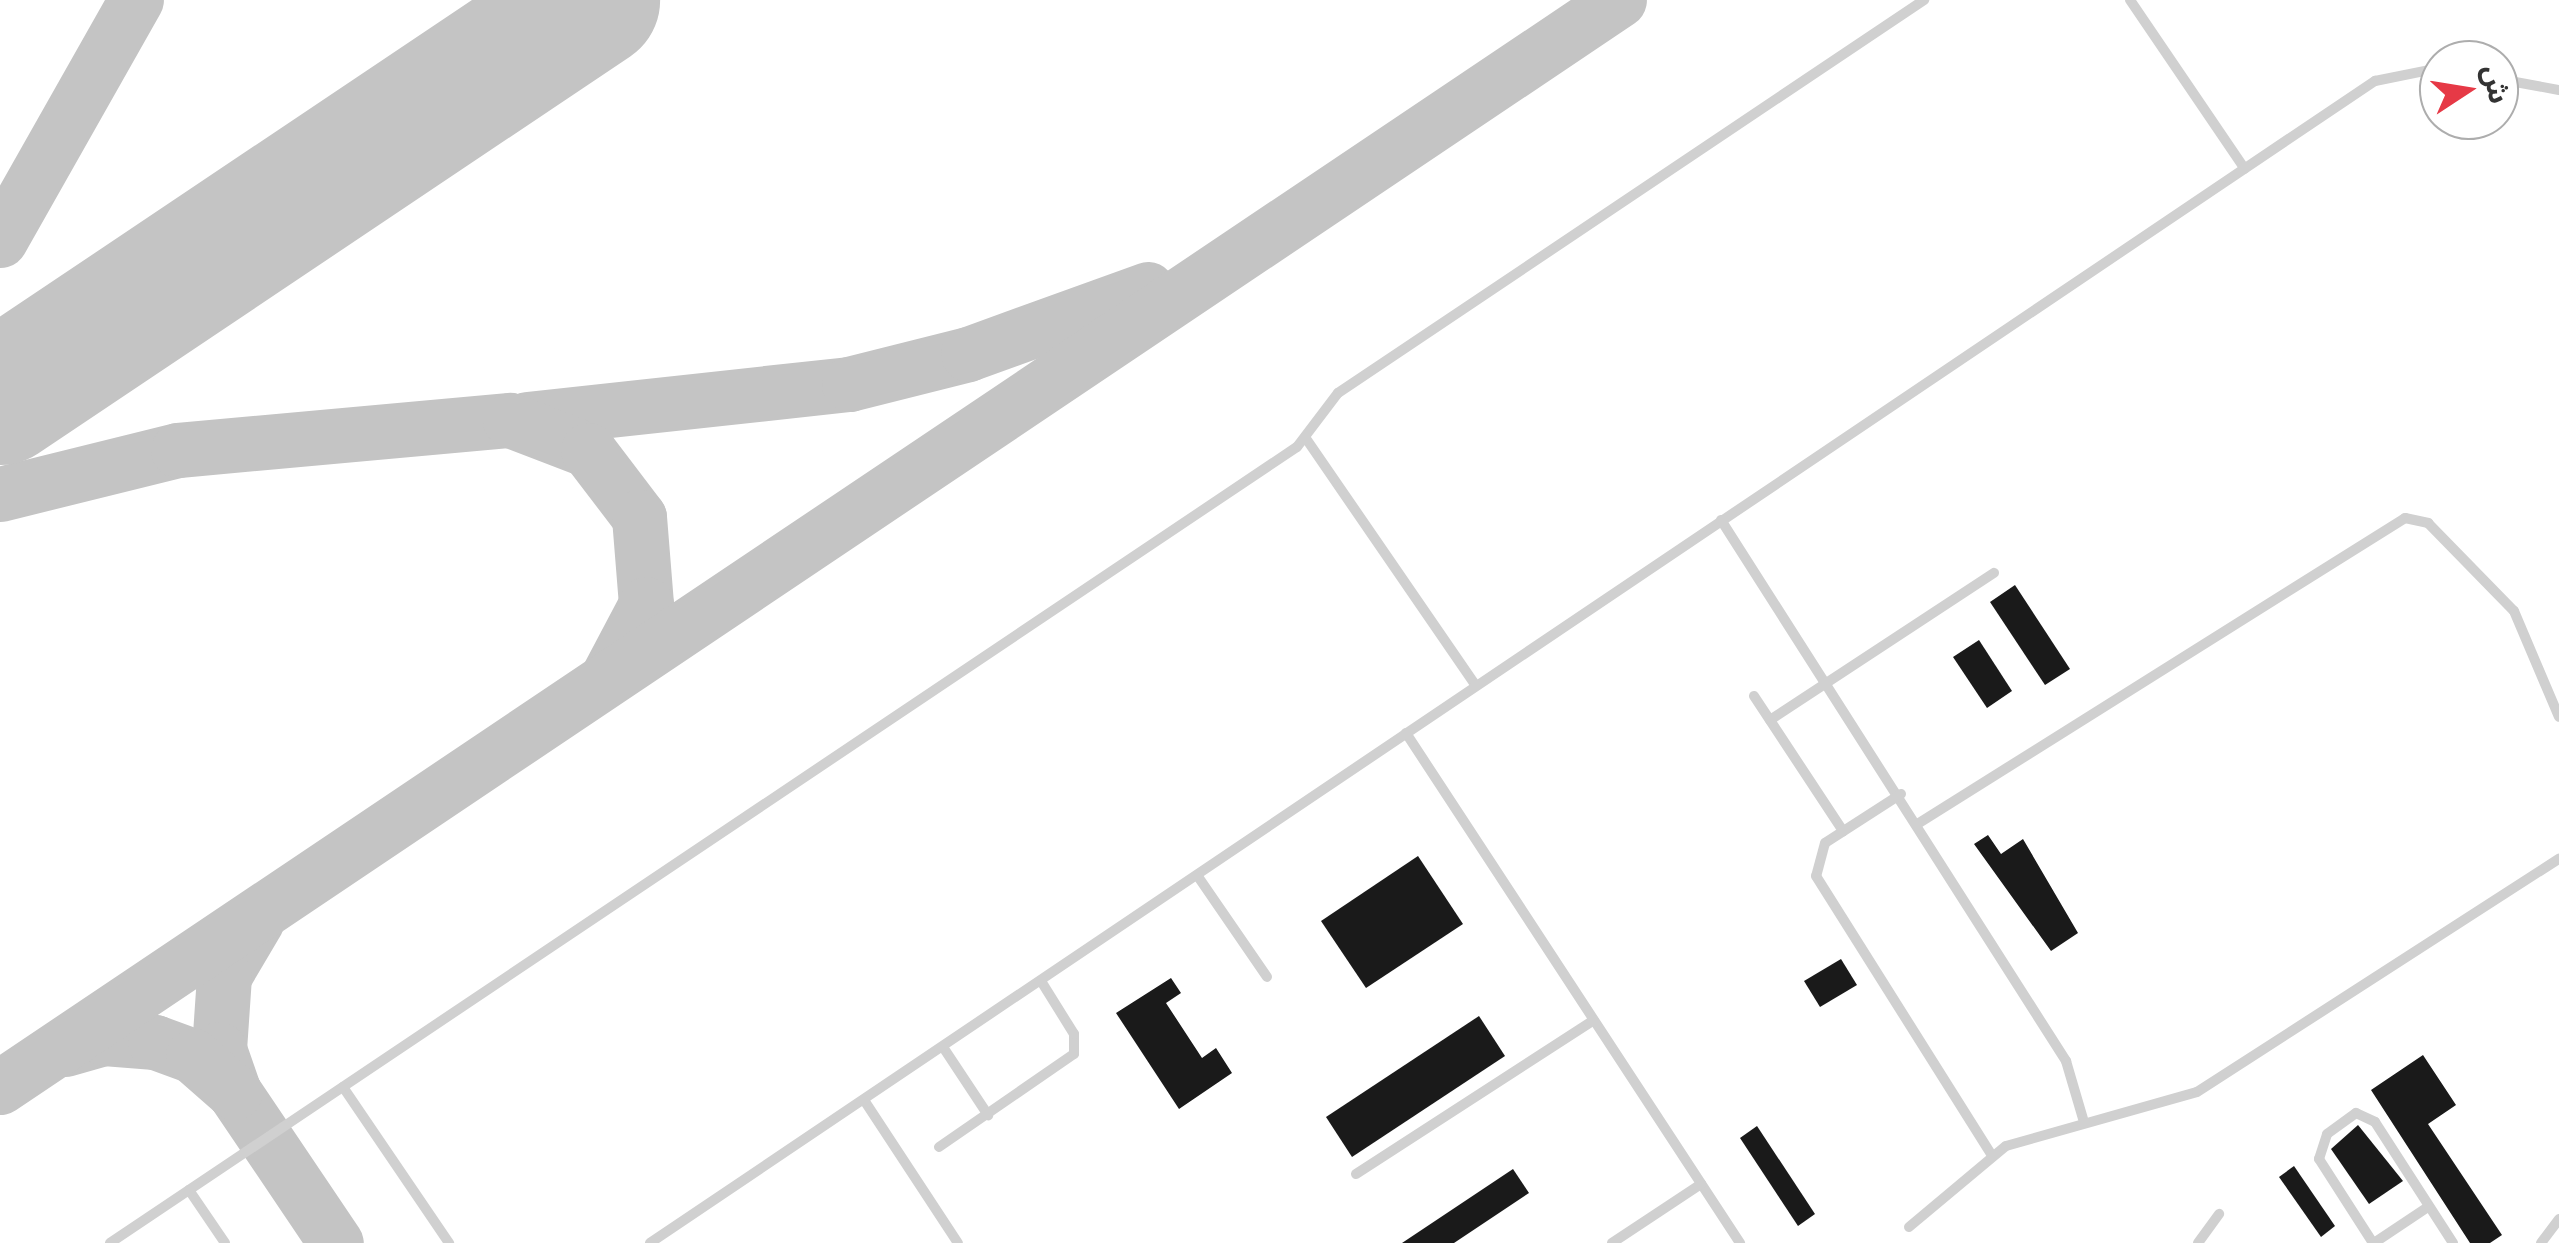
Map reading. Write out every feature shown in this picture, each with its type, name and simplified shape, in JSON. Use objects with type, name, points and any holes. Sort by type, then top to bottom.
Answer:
[{"type":"lane","points":[[110,1243],[1307,440],[1338,394],[1924,0]]},
{"type":"lane","points":[[2130,0],[2245,168]]},
{"type":"lane","points":[[650,1243],[1199,878],[1476,686],[2245,168],[2375,82],[2419,72]]},
{"type":"lane","points":[[2519,83],[2559,90]]},
{"type":"lane","points":[[1307,440],[1476,686]]},
{"type":"lane","points":[[1919,822],[2405,518],[2428,523],[2514,611],[2559,717]]},
{"type":"lane","points":[[1721,520],[1830,680],[2066,1062],[2084,1122]]},
{"type":"lane","points":[[1770,720],[1994,574]]},
{"type":"lane","points":[[1754,696],[1843,831]]},
{"type":"lane","points":[[1406,734],[1740,1243]]},
{"type":"lane","points":[[1901,794],[1820,850],[1816,876],[1991,1154]]},
{"type":"lane","points":[[1909,1228],[1991,1154],[2084,1122],[2196,1092],[2559,859]]},
{"type":"lane","points":[[1199,878],[1267,977]]},
{"type":"lane","points":[[939,1147],[1076,1049],[1041,981]]},
{"type":"lane","points":[[1356,1174],[1594,1020]]},
{"type":"lane","points":[[943,1047],[988,1115]]},
{"type":"lane","points":[[343,1086],[449,1243]]},
{"type":"lane","points":[[864,1100],[958,1243]]},
{"type":"lane","points":[[2428,1207],[2374,1243],[2319,1159],[2327,1134],[2352,1115],[2375,1122],[2453,1243]]},
{"type":"lane","points":[[1612,1243],[1701,1184]]},
{"type":"lane","points":[[189,1190],[225,1243]]},
{"type":"lane","points":[[2198,1243],[2219,1214]]},
{"type":"lane","points":[[2540,1243],[2559,1219]]},
{"type":"building","points":[[2015,585],[2070,669],[2045,685],[1990,602]]},
{"type":"building","points":[[1979,640],[2012,691],[1987,708],[1953,657]]},
{"type":"building","points":[[1988,835],[2001,854],[2023,839],[2078,933],[2051,951],[1974,844]]},
{"type":"building","points":[[1418,856],[1463,924],[1366,988],[1321,921]]},
{"type":"building","points":[[1841,959],[1857,985],[1820,1007],[1804,981]]},
{"type":"building","points":[[1171,978],[1181,993],[1166,1003],[1202,1058],[1216,1048],[1232,1073],[1179,1109],[1116,1013]]},
{"type":"building","points":[[1479,1016],[1505,1056],[1352,1157],[1326,1117]]},
{"type":"building","points":[[2423,1055],[2456,1105],[2428,1124],[2502,1235],[2490,1243],[2470,1243],[2371,1090]]},
{"type":"building","points":[[2358,1125],[2403,1181],[2369,1204],[2331,1149]]},
{"type":"building","points":[[1757,1126],[1815,1214],[1798,1226],[1740,1138]]},
{"type":"building","points":[[2294,1166],[2335,1226],[2321,1237],[2279,1177]]},
{"type":"building","points":[[1513,1169],[1529,1193],[1454,1243],[1402,1243]]},
{"type":"taxiway","points":[[0,240],[136,0]]},
{"type":"taxiway","points":[[0,1087],[1619,0]]},
{"type":"taxiway","points":[[527,419],[849,384],[968,354],[1148,289]]},
{"type":"taxiway","points":[[0,494],[178,450],[510,420],[588,450],[639,517],[646,604],[608,676]]},
{"type":"taxiway","points":[[257,920],[224,976],[219,1049],[234,1092],[336,1243]]},
{"type":"taxiway","points":[[65,1049],[104,1038],[155,1042],[193,1056],[234,1092]]},
{"type":"runway","points":[[0,397],[592,0]]}]
